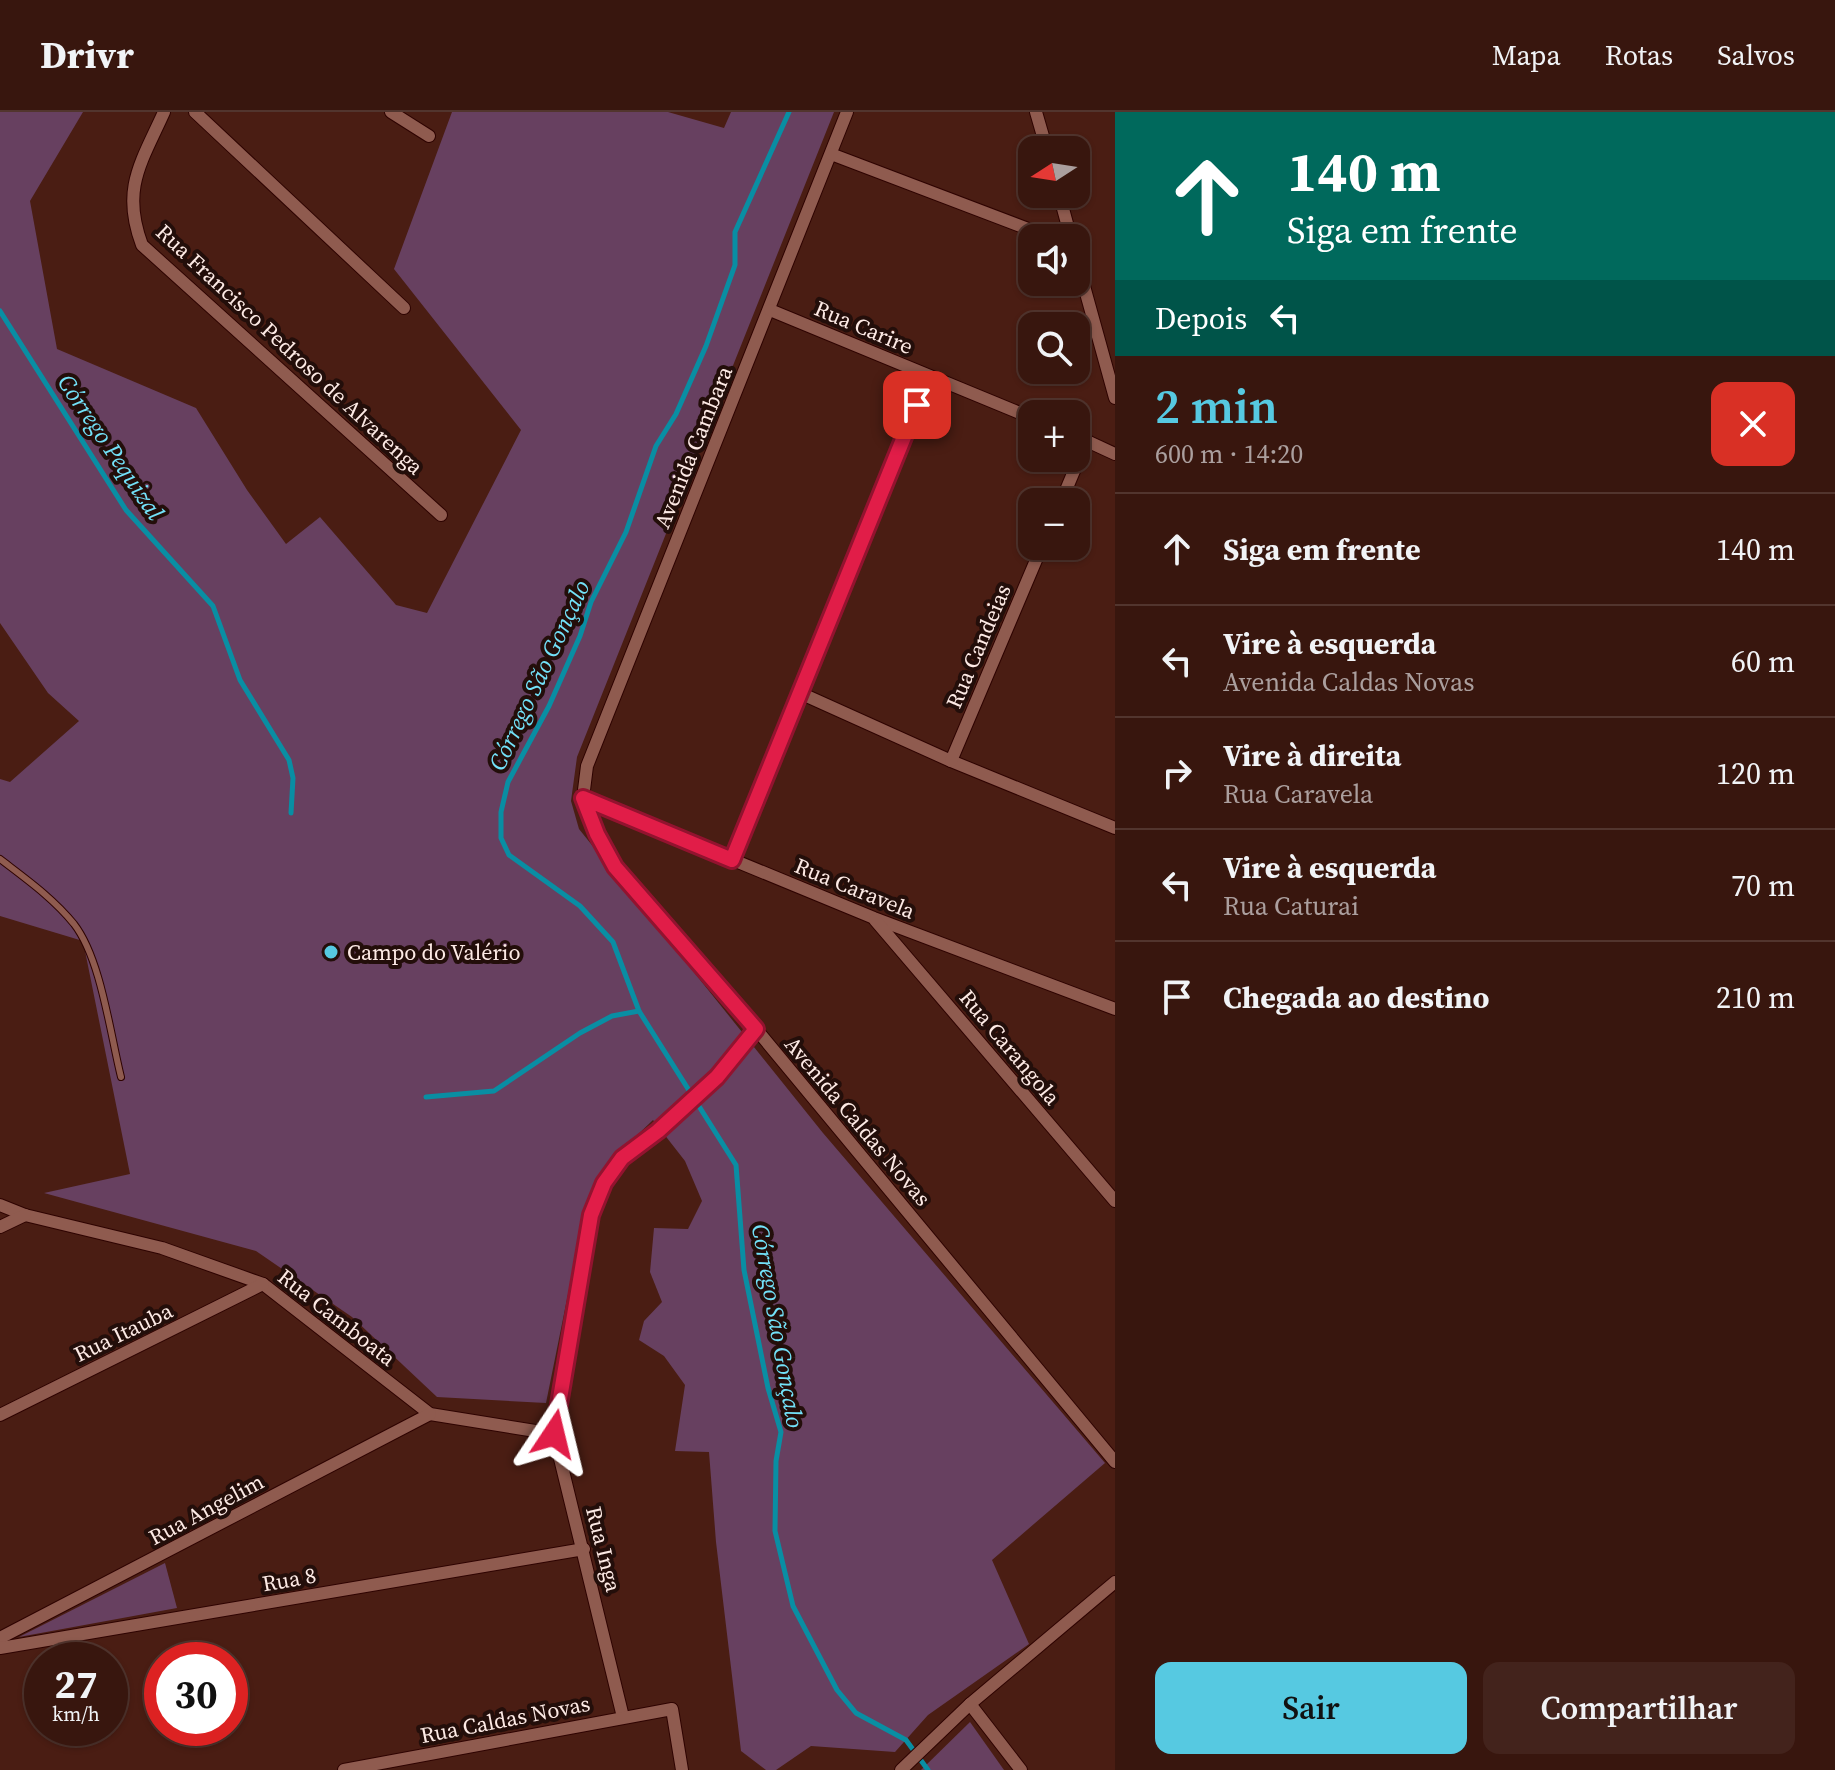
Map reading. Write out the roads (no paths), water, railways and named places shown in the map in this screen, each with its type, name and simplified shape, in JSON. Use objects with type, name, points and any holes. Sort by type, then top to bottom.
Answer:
[{"type":"street","name":"Rua Francisco Pedroso de Alvarenga","points":[[164,112],[135,176],[131,217],[142,245],[441,515]]},
{"type":"street","points":[[195,112],[404,308]]},
{"type":"street","points":[[391,112],[429,136]]},
{"type":"street","name":"Avenida Cambara","points":[[583,798],[587,766],[847,112]]},
{"type":"street","points":[[1036,112],[1043,136]]},
{"type":"street","points":[[831,154],[1018,225]]},
{"type":"street","points":[[1088,296],[1112,373],[1115,398]]},
{"type":"street","name":"Rua Carire","points":[[770,310],[1018,412]]},
{"type":"street","points":[[732,860],[929,376]]},
{"type":"street","points":[[1090,442],[1115,454]]},
{"type":"street","name":"Rua Candeias","points":[[951,761],[1036,560]]},
{"type":"street","points":[[800,693],[951,761],[1115,828]]},
{"type":"street","name":"Rua Caravela","points":[[583,798],[874,918],[1115,1009]]},
{"type":"street","name":"Avenida Caldas Novas","points":[[583,798],[597,834],[615,867],[756,1029],[1115,1462]]},
{"type":"street","name":"Rua Carangola","points":[[874,918],[1115,1201]]},
{"type":"street","name":"Rua Inga","points":[[623,1717],[554,1434],[591,1215],[604,1183],[622,1158],[658,1131],[717,1077],[756,1029]]},
{"type":"street","name":"Rua Camboata","points":[[0,1205],[25,1215],[162,1248],[263,1284],[430,1414],[554,1434]]},
{"type":"street","points":[[0,1227],[25,1215]]},
{"type":"street","name":"Rua Itauba","points":[[0,1415],[263,1284]]},
{"type":"street","name":"Rua Angelim","points":[[0,1638],[430,1414]]},
{"type":"street","name":"Rua 8","points":[[0,1648],[584,1549]]},
{"type":"street","points":[[901,1770],[970,1704],[1115,1582]]},
{"type":"street","points":[[970,1704],[1021,1770]]},
{"type":"street","name":"Rua Caldas Novas","points":[[344,1770],[672,1710],[682,1770]]},
{"type":"lane","points":[[0,859],[52,899],[76,927],[92,962],[121,1077]]},
{"type":"waterway","name":"Córrego São Gonçalo","points":[[789,112],[735,232],[735,265],[706,346],[676,414],[656,446],[626,532],[591,602],[580,636],[549,706],[508,782],[501,812],[501,838],[509,855],[580,906],[613,942],[639,1011],[736,1165],[744,1270],[768,1388],[781,1432],[776,1461],[775,1531],[793,1606],[837,1690],[856,1713],[906,1740],[928,1770]]},
{"type":"waterway","name":"Córrego Pequizal","points":[[0,311],[126,510],[213,606],[240,680],[289,760],[293,778],[291,813]]},
{"type":"waterway","name":"Córrego Pequizal","points":[[426,1097],[494,1091],[580,1033],[612,1016],[639,1011]]},
{"type":"place","name":"Campo do Valério","points":[[331,952]]}]
